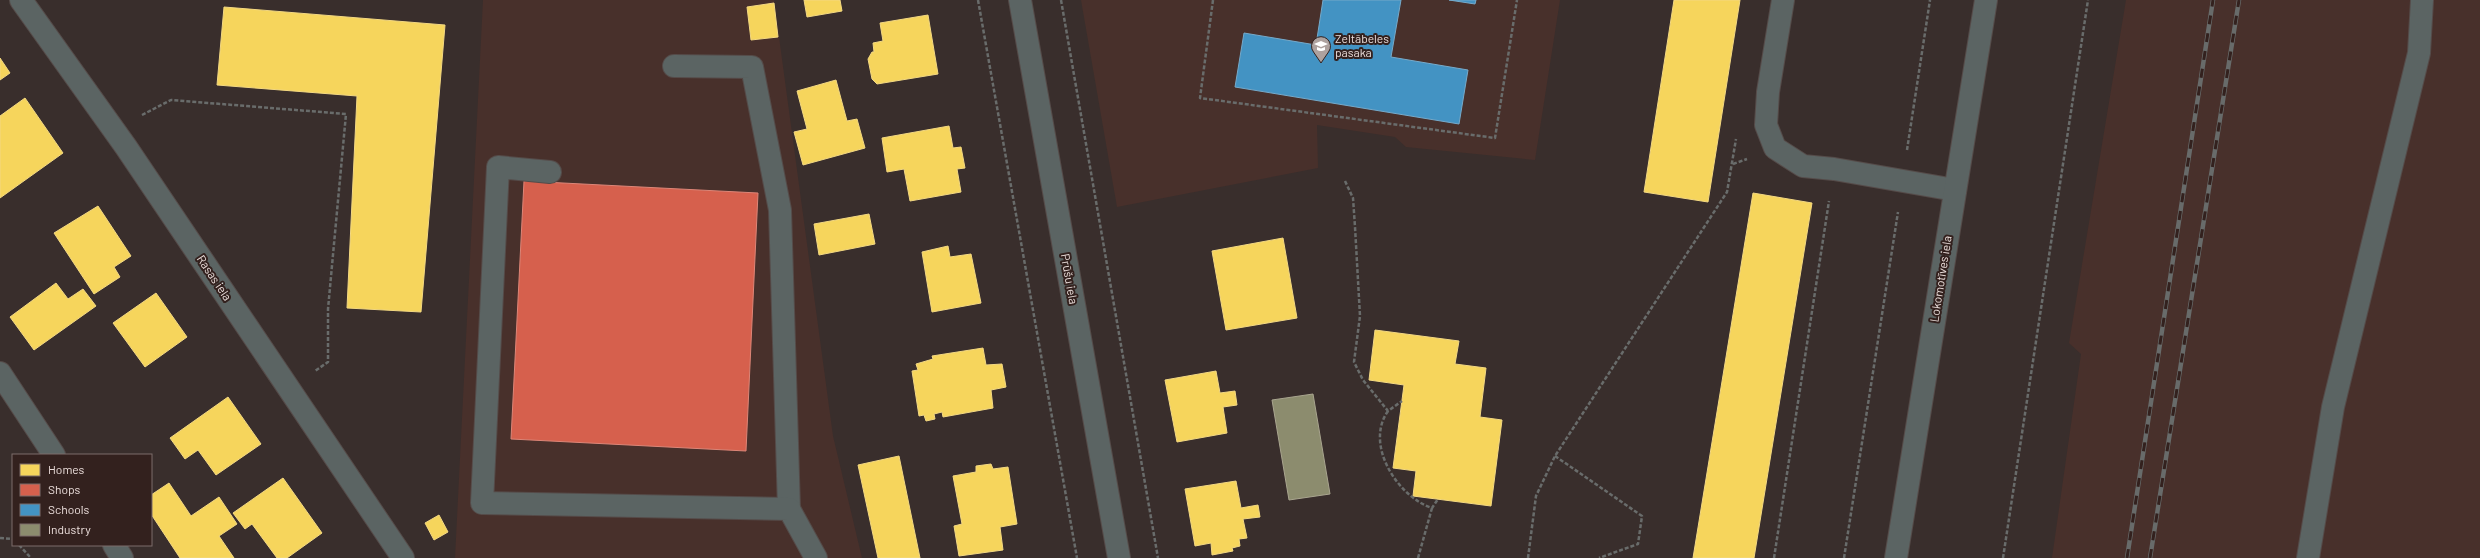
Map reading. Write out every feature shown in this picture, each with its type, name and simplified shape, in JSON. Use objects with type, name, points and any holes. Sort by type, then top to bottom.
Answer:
[{"type":"street","name":"Rasas iela","points":[[21,0],[126,147],[402,558]]},
{"type":"street","name":"Prūšu iela","points":[[1020,0],[1119,558]]},
{"type":"street","points":[[1783,0],[1768,92],[1766,125],[1775,148],[1803,166],[1834,169],[1955,190]]},
{"type":"street","name":"Lokomotīves iela","points":[[1896,558],[1986,0]]},
{"type":"street","points":[[2308,558],[2333,407],[2419,53],[2422,0]]},
{"type":"street","points":[[674,66],[752,67],[780,210],[789,509],[816,558]]},
{"type":"street","points":[[550,172],[498,167],[482,503],[789,509]]},
{"type":"street","points":[[0,373],[53,454]]},
{"type":"street","points":[[115,546],[122,558]]},
{"type":"path","points":[[978,0],[1077,558]]},
{"type":"path","points":[[1061,0],[1158,558]]},
{"type":"path","points":[[1214,0],[1200,98],[1495,138],[1516,0]]},
{"type":"path","points":[[1844,558],[1930,0]]},
{"type":"path","points":[[2003,558],[2088,0]]},
{"type":"path","points":[[136,119],[171,100],[346,114],[328,309],[328,362],[309,374]]},
{"type":"path","points":[[1528,558],[1536,496],[1555,456],[1727,192],[1737,133]]},
{"type":"path","points":[[1774,558],[1834,169]]},
{"type":"path","points":[[1345,181],[1353,198],[1360,316],[1354,362],[1363,380],[1388,411]]},
{"type":"path","points":[[1402,401],[1388,411],[1382,419],[1380,436],[1383,454],[1392,477],[1418,504],[1432,508]]},
{"type":"path","points":[[1555,456],[1642,516],[1638,544],[1598,558]]},
{"type":"path","points":[[1418,558],[1432,508],[1438,499]]},
{"type":"path","points":[[0,538],[12,539]]},
{"type":"path","points":[[19,546],[31,558]]},
{"type":"shaded area","points":[[483,0],[774,0],[833,436],[862,558],[455,558]]},
{"type":"shaded area","name":"Zeltābeles pasaka","points":[[1081,0],[1560,0],[1535,160],[1406,147],[1395,137],[1317,125],[1318,168],[1117,207]]},
{"type":"shaded area","points":[[2126,0],[2480,0],[2480,558],[2052,558],[2081,354],[2069,343]]},
{"type":"building: Homes","points":[[804,0],[840,0],[842,11],[807,17]]},
{"type":"building: Homes","points":[[1674,0],[1740,0],[1708,202],[1644,192]]},
{"type":"building: Homes","points":[[774,3],[778,37],[751,40],[747,7]]},
{"type":"building: Homes","points":[[224,7],[445,25],[421,312],[347,308],[357,96],[217,85]]},
{"type":"building: Homes","points":[[928,15],[938,74],[877,84],[872,79],[868,59],[872,52],[874,52],[873,43],[883,41],[880,23]]},
{"type":"building: Homes","points":[[0,58],[10,73],[0,80]]},
{"type":"building: Homes","points":[[836,80],[847,121],[857,119],[865,148],[803,165],[794,132],[807,129],[797,91]]},
{"type":"building: Homes","points":[[25,98],[63,153],[0,198],[0,116]]},
{"type":"building: Homes","points":[[949,126],[953,148],[961,147],[965,168],[957,169],[961,192],[910,201],[904,169],[887,172],[882,138]]},
{"type":"building: Homes","points":[[1753,193],[1812,203],[1754,558],[1693,558]]},
{"type":"building: Homes","points":[[98,206],[131,256],[114,267],[120,277],[94,294],[54,233]]},
{"type":"building: Homes","points":[[869,214],[875,244],[819,255],[814,224]]},
{"type":"building: Homes","points":[[1283,238],[1297,318],[1226,330],[1212,251]]},
{"type":"building: Homes","points":[[948,246],[950,257],[971,254],[981,303],[932,312],[922,252]]},
{"type":"building: Homes","points":[[56,283],[68,299],[83,289],[96,306],[34,350],[10,317]]},
{"type":"building: Homes","points":[[156,293],[187,337],[145,367],[113,323]]},
{"type":"building: Homes","points":[[1375,330],[1459,341],[1455,364],[1486,368],[1480,417],[1502,420],[1491,506],[1413,496],[1416,471],[1393,468],[1404,385],[1369,380]]},
{"type":"building: Homes","points":[[983,348],[986,365],[1002,364],[1006,387],[991,390],[993,408],[943,417],[942,412],[934,414],[935,419],[926,421],[924,415],[919,416],[912,371],[918,370],[916,364],[933,359],[932,356]]},
{"type":"building: Homes","points":[[1216,371],[1220,393],[1235,391],[1237,405],[1223,407],[1227,433],[1177,442],[1165,380]]},
{"type":"building: Homes","points":[[228,397],[261,444],[216,475],[198,450],[185,459],[170,438]]},
{"type":"building: Homes","points":[[899,456],[920,558],[878,558],[858,465]]},
{"type":"building: Homes","points":[[991,464],[993,469],[1008,467],[1017,524],[1000,527],[1003,550],[959,556],[954,526],[962,524],[953,476],[976,472],[976,466]]},
{"type":"building: Homes","points":[[283,478],[322,533],[287,558],[277,558],[252,524],[245,529],[233,513]]},
{"type":"building: Homes","points":[[1236,481],[1241,508],[1258,505],[1260,517],[1243,519],[1247,538],[1239,539],[1240,546],[1232,548],[1233,551],[1212,555],[1211,543],[1195,546],[1185,489]]},
{"type":"building: Homes","points":[[169,483],[191,516],[219,497],[237,524],[219,536],[234,558],[180,558],[152,516],[152,494]]},
{"type":"building: Homes","points":[[439,515],[448,532],[434,540],[425,523]]},
{"type":"building: Shops","points":[[524,181],[758,193],[746,451],[511,439]]},
{"type":"building: Schools","points":[[1323,0],[1401,0],[1391,57],[1468,70],[1459,124],[1235,87],[1244,33],[1316,45]]},
{"type":"building: Schools","points":[[1449,0],[1476,0],[1475,4]]},
{"type":"building: Industry","points":[[1313,394],[1330,494],[1289,500],[1272,400]]},
{"type":"railway","points":[[2127,558],[2213,0]]},
{"type":"railway","points":[[2150,558],[2239,0]]},
{"type":"place","name":"Zeltābeles pasaka","points":[[1321,63]]}]
